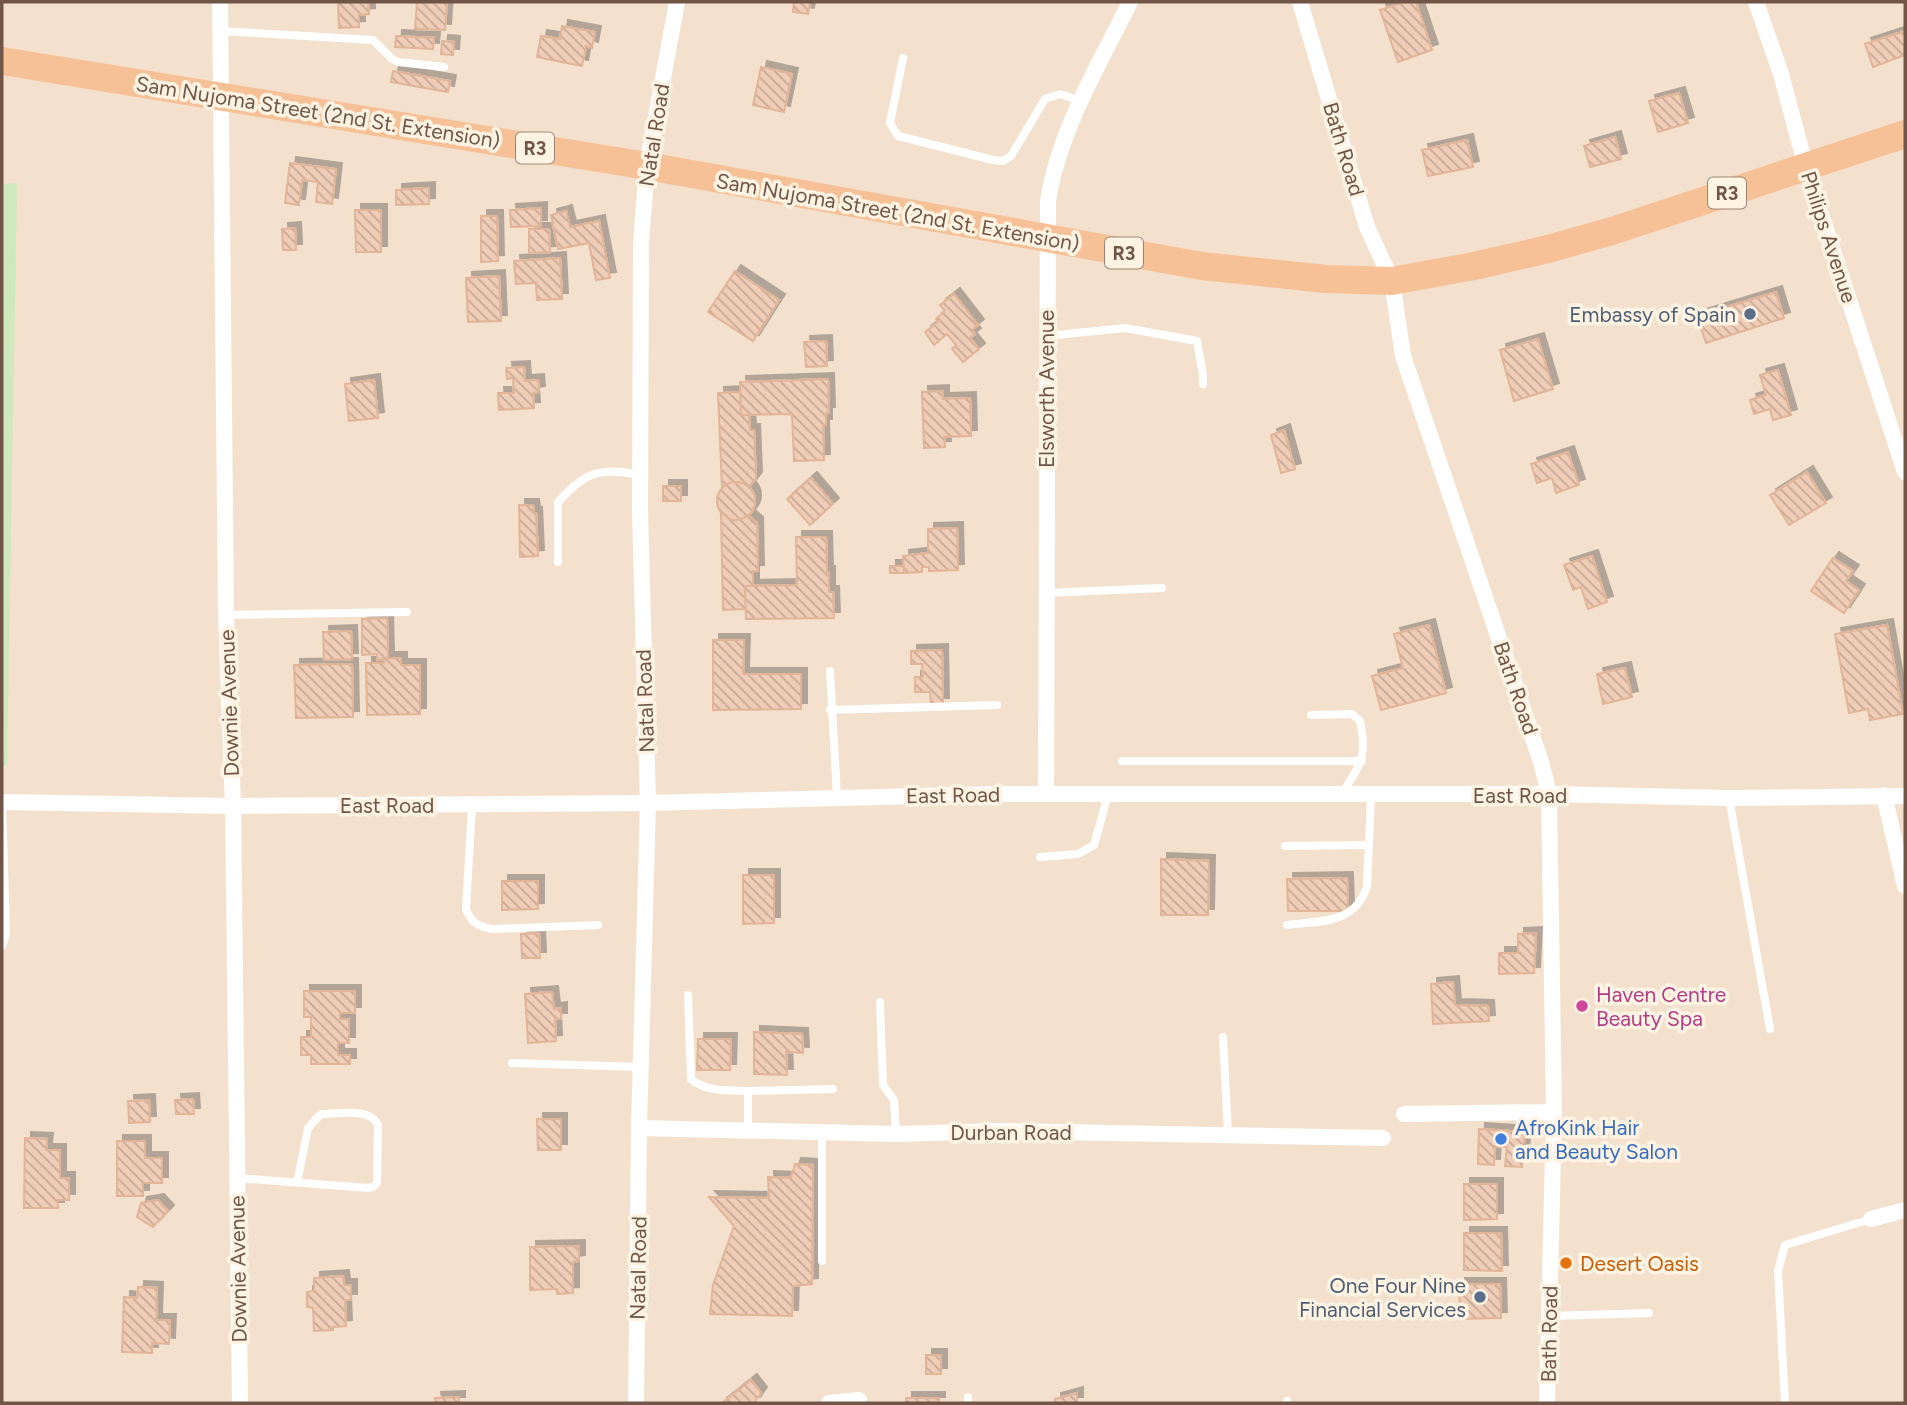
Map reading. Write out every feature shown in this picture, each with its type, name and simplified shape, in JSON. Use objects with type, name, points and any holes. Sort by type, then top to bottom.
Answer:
[{"type":"highway","name":"Sam Nujoma Street (2nd St. Extension)","points":[[2,61],[647,166],[1202,266],[1326,279],[1392,281],[1548,249],[1905,134]]},
{"type":"street","name":"Downie Avenue","points":[[220,2],[226,615],[233,806],[240,1403]]},
{"type":"street","name":"Natal Road","points":[[636,1403],[639,1128],[648,803],[640,475],[641,243],[647,166],[677,2]]},
{"type":"street","name":"Elsworth Avenue","points":[[1046,794],[1048,201],[1052,176],[1082,101],[1130,2]]},
{"type":"street","name":"Bath Road","points":[[1300,2],[1367,227],[1392,281],[1403,356],[1541,762],[1549,794],[1554,1112],[1547,1403]]},
{"type":"street","name":"Philips Avenue","points":[[1756,2],[1781,74],[1806,168],[1905,472]]},
{"type":"street","name":"East Road","points":[[2,802],[233,806],[648,803],[1046,794],[1549,794],[1729,798],[1905,796]]},
{"type":"street","points":[[1884,795],[1905,886]]},
{"type":"street","points":[[1404,1114],[1554,1112]]},
{"type":"street","name":"Durban Road","points":[[639,1128],[821,1133],[998,1131],[1383,1138]]},
{"type":"street","points":[[1871,1219],[1905,1210]]},
{"type":"street","points":[[829,1403],[859,1400]]},
{"type":"lane","points":[[220,32],[373,40],[391,59],[398,62],[444,66]]},
{"type":"lane","points":[[903,58],[890,123],[898,136],[993,160],[1003,161],[1011,156],[1045,99],[1060,94],[1082,101]]},
{"type":"lane","points":[[1046,336],[1125,328],[1197,341],[1203,384]]},
{"type":"lane","points":[[558,562],[558,502],[574,484],[602,470],[640,475]]},
{"type":"lane","points":[[1046,593],[1162,588]]},
{"type":"lane","points":[[226,615],[407,612]]},
{"type":"lane","points":[[830,671],[830,710],[837,797]]},
{"type":"lane","points":[[830,710],[997,705]]},
{"type":"lane","points":[[1311,715],[1352,715],[1360,721],[1365,740],[1362,761],[1341,796]]},
{"type":"lane","points":[[1122,761],[1362,761]]},
{"type":"lane","points":[[1040,857],[1078,854],[1094,845],[1108,794]]},
{"type":"lane","points":[[1341,796],[1549,794]]},
{"type":"lane","points":[[1287,925],[1335,919],[1356,908],[1363,898],[1367,886],[1371,796]]},
{"type":"lane","points":[[1729,798],[1770,1029]]},
{"type":"lane","points":[[2,802],[6,935],[2,946]]},
{"type":"lane","points":[[472,805],[466,909],[476,926],[492,929],[598,925]]},
{"type":"lane","points":[[1285,846],[1369,845]]},
{"type":"lane","points":[[688,995],[691,1079],[697,1085],[712,1089],[748,1091],[833,1089]]},
{"type":"lane","points":[[880,1002],[883,1085],[894,1100],[896,1133]]},
{"type":"lane","points":[[1223,1037],[1228,1134]]},
{"type":"lane","points":[[512,1063],[641,1067]]},
{"type":"lane","points":[[748,1091],[748,1129]]},
{"type":"lane","points":[[237,1178],[298,1183],[373,1187],[377,1183],[378,1125],[375,1118],[367,1114],[321,1114],[308,1128],[298,1183]]},
{"type":"lane","points":[[821,1133],[821,1261]]},
{"type":"lane","points":[[1785,1403],[1778,1270],[1785,1245],[1871,1219]]},
{"type":"lane","points":[[1549,1316],[1649,1313]]},
{"type":"shaded area","points":[[2,2],[1905,2],[1905,1403],[2,1403]]},
{"type":"green space","points":[[17,183],[7,765],[2,767],[2,184]]},
{"type":"building","points":[[338,2],[368,2],[369,14],[359,15],[359,27],[339,28]]},
{"type":"building","points":[[417,2],[447,2],[445,30],[415,29]]},
{"type":"building","points":[[794,2],[810,2],[808,14],[793,12]]},
{"type":"building","points":[[1405,2],[1416,2],[1432,50],[1398,62],[1380,10]]},
{"type":"building","points":[[562,26],[595,32],[592,48],[586,46],[582,66],[537,57],[541,36],[560,39]]},
{"type":"building","points":[[1905,31],[1905,55],[1873,67],[1865,44]]},
{"type":"building","points":[[396,36],[434,38],[433,49],[395,47]]},
{"type":"building","points":[[442,41],[454,42],[453,55],[441,54]]},
{"type":"building","points":[[761,67],[792,74],[784,112],[753,105]]},
{"type":"building","points":[[393,71],[450,81],[448,92],[391,82]]},
{"type":"building","points":[[1679,93],[1688,123],[1658,132],[1649,101]]},
{"type":"building","points":[[1615,137],[1621,159],[1590,167],[1584,146]]},
{"type":"building","points":[[1467,140],[1473,167],[1428,176],[1422,150]]},
{"type":"building","points":[[290,163],[336,169],[332,204],[316,202],[318,182],[302,180],[299,205],[285,203]]},
{"type":"building","points":[[429,188],[429,204],[396,205],[396,190]]},
{"type":"building","points":[[541,208],[541,226],[511,227],[510,210]]},
{"type":"building","points":[[355,210],[381,210],[381,252],[356,252]]},
{"type":"building","points":[[566,211],[570,227],[599,221],[610,278],[596,280],[589,243],[558,249],[551,215]]},
{"type":"building","points":[[481,216],[497,216],[498,261],[481,262]]},
{"type":"building","points":[[295,228],[296,250],[283,250],[282,229]]},
{"type":"building","points":[[529,229],[549,229],[550,252],[529,253]]},
{"type":"building","points":[[560,258],[562,299],[537,300],[536,283],[516,284],[514,261]]},
{"type":"building","points":[[735,271],[779,300],[753,341],[708,312]]},
{"type":"building","points":[[499,276],[501,321],[468,322],[466,278]]},
{"type":"building","points":[[1776,292],[1784,318],[1706,343],[1697,316]]},
{"type":"building","points":[[954,294],[978,325],[972,330],[975,334],[970,338],[979,349],[963,362],[952,349],[956,345],[947,334],[934,345],[925,332],[938,322],[936,319],[945,311],[940,305]]},
{"type":"building","points":[[1538,339],[1553,389],[1514,401],[1500,350]]},
{"type":"building","points":[[826,341],[827,366],[806,367],[804,342]]},
{"type":"building","points":[[524,367],[525,381],[538,380],[539,392],[533,393],[534,408],[499,410],[498,393],[514,393],[513,378],[507,379],[506,368]]},
{"type":"building","points":[[1778,370],[1791,415],[1773,420],[1770,409],[1754,414],[1750,400],[1766,395],[1760,375]]},
{"type":"building","points":[[828,379],[829,413],[826,413],[826,425],[823,425],[824,460],[794,461],[792,414],[741,415],[740,382]]},
{"type":"building","points":[[374,380],[378,418],[349,421],[345,384]]},
{"type":"building","points":[[943,391],[943,399],[970,398],[971,436],[944,437],[945,447],[924,448],[922,392]]},
{"type":"building","points":[[740,392],[741,415],[749,415],[750,430],[754,430],[756,478],[749,487],[738,482],[722,488],[718,393]]},
{"type":"building","points":[[1284,430],[1295,469],[1281,473],[1271,435]]},
{"type":"building","points":[[1568,452],[1579,485],[1556,493],[1552,478],[1537,483],[1531,464]]},
{"type":"building","points":[[1807,472],[1826,503],[1789,525],[1770,495]]},
{"type":"building","points":[[811,478],[833,504],[810,525],[787,499]]},
{"type":"building","points":[[736,482],[749,488],[755,501],[749,514],[736,520],[723,514],[717,501],[723,488]]},
{"type":"building","points":[[663,486],[681,486],[681,501],[663,501]]},
{"type":"building","points":[[519,505],[533,505],[536,513],[538,556],[520,557]]},
{"type":"building","points":[[721,513],[734,521],[749,516],[757,523],[758,571],[753,571],[753,586],[745,586],[746,609],[723,610]]},
{"type":"building","points":[[957,528],[958,570],[929,571],[929,567],[922,567],[922,572],[904,573],[903,556],[928,553],[928,529]]},
{"type":"building","points":[[796,537],[826,537],[827,572],[829,592],[833,592],[834,618],[746,619],[745,586],[797,585]]},
{"type":"building","points":[[1592,556],[1607,602],[1588,609],[1581,587],[1573,590],[1564,565]]},
{"type":"building","points":[[1833,558],[1853,571],[1846,581],[1859,590],[1844,613],[1811,591]]},
{"type":"building","points":[[890,566],[904,566],[904,573],[890,573]]},
{"type":"building","points":[[387,618],[388,658],[401,658],[401,665],[420,665],[420,714],[367,715],[366,663],[384,663],[384,659],[377,660],[377,654],[362,655],[362,619]]},
{"type":"building","points":[[1429,625],[1446,693],[1381,710],[1372,676],[1403,668],[1394,634]]},
{"type":"building","points":[[1887,625],[1903,714],[1870,720],[1868,709],[1849,713],[1835,634]]},
{"type":"building","points":[[351,631],[352,659],[324,660],[323,632]]},
{"type":"building","points":[[713,640],[744,640],[743,674],[801,674],[801,709],[713,710]]},
{"type":"building","points":[[942,650],[943,704],[931,704],[930,692],[915,692],[915,677],[923,677],[922,664],[911,664],[911,651]]},
{"type":"building","points":[[352,664],[353,717],[296,718],[294,665]]},
{"type":"building","points":[[1625,668],[1632,697],[1603,704],[1597,674]]},
{"type":"building","points":[[1161,859],[1209,861],[1208,915],[1161,915]]},
{"type":"building","points":[[743,875],[774,875],[774,923],[743,924]]},
{"type":"building","points":[[1347,878],[1348,911],[1288,911],[1287,879]]},
{"type":"building","points":[[502,881],[538,881],[538,909],[502,910]]},
{"type":"building","points":[[539,933],[540,958],[522,958],[521,934]]},
{"type":"building","points":[[1536,933],[1534,973],[1499,974],[1499,953],[1518,953],[1518,934]]},
{"type":"building","points":[[1453,982],[1455,1005],[1488,1006],[1489,1021],[1433,1024],[1431,984]]},
{"type":"building","points":[[304,991],[355,991],[355,1013],[340,1013],[340,1019],[349,1019],[349,1043],[338,1043],[338,1055],[350,1055],[350,1064],[311,1064],[311,1055],[301,1055],[301,1037],[311,1037],[311,1017],[304,1017]]},
{"type":"building","points":[[552,992],[554,1009],[561,1008],[561,1019],[555,1019],[556,1041],[528,1043],[525,994]]},
{"type":"building","points":[[754,1032],[802,1034],[803,1053],[786,1052],[787,1075],[754,1074]]},
{"type":"building","points":[[698,1039],[731,1039],[730,1070],[697,1070]]},
{"type":"building","points":[[193,1099],[194,1114],[176,1114],[175,1100]]},
{"type":"building","points":[[149,1100],[150,1122],[129,1123],[128,1101]]},
{"type":"building","points":[[537,1119],[561,1119],[561,1150],[538,1150]]},
{"type":"building","points":[[1479,1129],[1525,1132],[1522,1167],[1505,1166],[1507,1147],[1495,1146],[1494,1165],[1478,1164]]},
{"type":"building","points":[[25,1138],[47,1139],[46,1150],[60,1150],[60,1178],[69,1178],[69,1200],[58,1200],[58,1208],[24,1208]]},
{"type":"building","points":[[117,1141],[145,1141],[145,1158],[162,1158],[162,1183],[143,1183],[143,1196],[117,1196]]},
{"type":"building","points":[[795,1164],[813,1165],[812,1284],[793,1286],[792,1316],[710,1314],[713,1285],[734,1226],[709,1197],[769,1198],[768,1177],[791,1178]]},
{"type":"building","points":[[1464,1184],[1497,1184],[1497,1219],[1464,1220]]},
{"type":"building","points":[[158,1200],[168,1211],[153,1227],[137,1217],[141,1203]]},
{"type":"building","points":[[1464,1233],[1501,1233],[1502,1271],[1464,1270]]},
{"type":"building","points":[[579,1246],[579,1261],[573,1262],[573,1293],[557,1294],[557,1289],[530,1290],[530,1247]]},
{"type":"building","points":[[343,1276],[344,1285],[351,1285],[351,1300],[345,1300],[346,1326],[314,1331],[313,1308],[307,1307],[307,1292],[314,1291],[314,1278]]},
{"type":"building","points":[[1459,1284],[1500,1284],[1501,1318],[1460,1319]]},
{"type":"building","points":[[138,1287],[157,1288],[156,1320],[170,1320],[169,1344],[152,1343],[152,1353],[122,1352],[124,1297],[137,1298]]},
{"type":"building","points":[[926,1355],[941,1355],[941,1374],[926,1374]]},
{"type":"building","points":[[751,1380],[761,1393],[754,1403],[722,1403]]},
{"type":"building","points":[[1077,1393],[1077,1403],[1055,1403],[1055,1399]]},
{"type":"building","points":[[459,1397],[459,1403],[436,1403],[435,1398]]},
{"type":"building","points":[[906,1398],[939,1398],[939,1403],[906,1403]]},
{"type":"place","name":"Embassy of Spain","points":[[1750,314]]},
{"type":"place","name":"Haven Centre Beauty Spa","points":[[1582,1006]]},
{"type":"place","name":"AfroKink Hair and Beauty Salon","points":[[1501,1139]]},
{"type":"place","name":"Desert Oasis","points":[[1566,1263]]},
{"type":"place","name":"One Four Nine Financial Services","points":[[1480,1297]]}]
